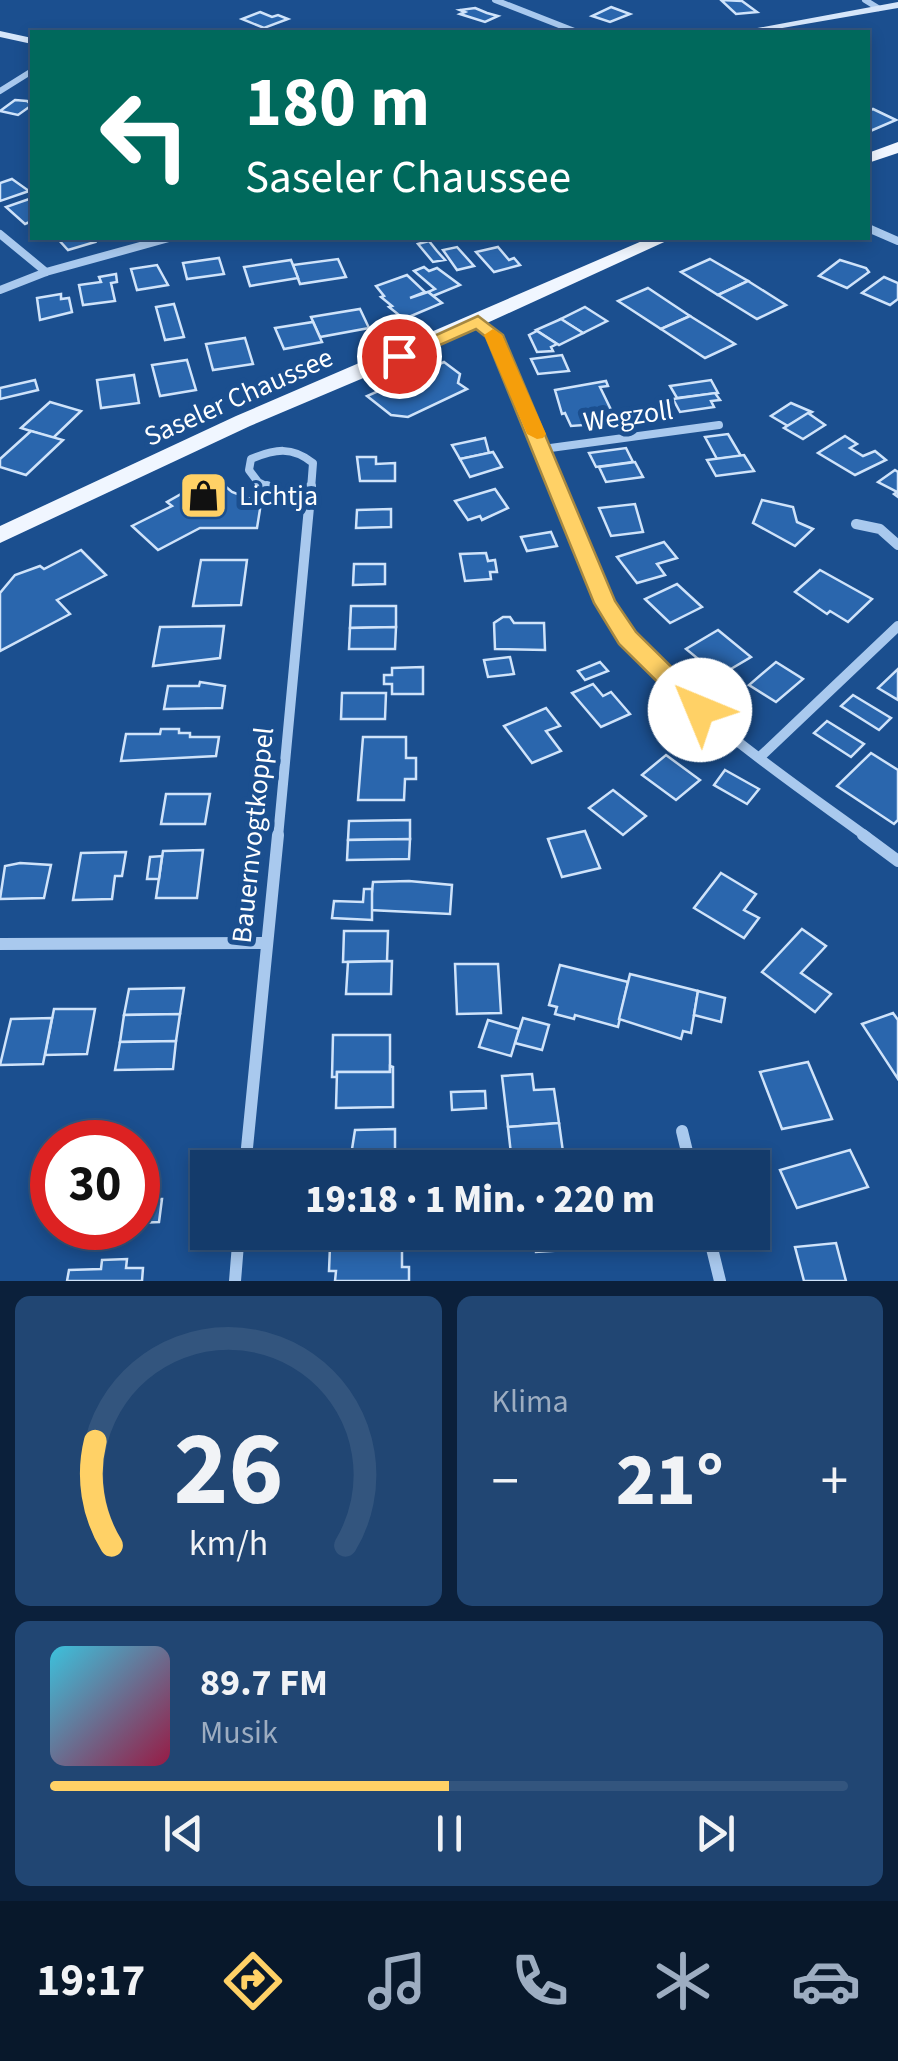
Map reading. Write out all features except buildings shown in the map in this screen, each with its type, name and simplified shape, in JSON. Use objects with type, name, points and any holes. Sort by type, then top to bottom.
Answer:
[{"type":"main road","points":[[870,157],[898,147]]},
{"type":"main road","name":"Saseler Chaussee","points":[[0,535],[243,420],[478,322],[558,280],[659,240]]},
{"type":"street","points":[[495,0],[572,30]]},
{"type":"street","points":[[865,0],[878,8]]},
{"type":"street","points":[[753,30],[898,4]]},
{"type":"street","points":[[0,34],[30,41]]},
{"type":"street","points":[[0,91],[30,72]]},
{"type":"street","points":[[870,229],[898,241]]},
{"type":"street","points":[[0,234],[46,272]]},
{"type":"street","points":[[0,290],[46,272],[162,240]]},
{"type":"street","points":[[478,322],[494,335],[605,603],[628,638],[700,710],[898,862]]},
{"type":"street","name":"Wegzoll","points":[[543,449],[720,426]]},
{"type":"street","name":"Bauernvogtkoppel","points":[[247,1150],[266,942],[309,508],[313,462],[300,450],[275,448],[252,459],[249,470],[258,482],[309,508]]},
{"type":"street","points":[[856,524],[880,529],[898,545]]},
{"type":"street","points":[[761,756],[898,626]]},
{"type":"street","points":[[0,944],[266,942]]},
{"type":"street","points":[[682,1130],[687,1150]]},
{"type":"street","points":[[235,1281],[238,1250]]},
{"type":"street","points":[[712,1250],[720,1281]]},
{"type":"slow traffic","points":[[493,335],[537,434]]},
{"type":"place","name":"Lichtja","points":[[204,495]]},
{"type":"route","points":[[399,356],[478,322],[494,335],[605,603],[628,638],[700,710]]}]
